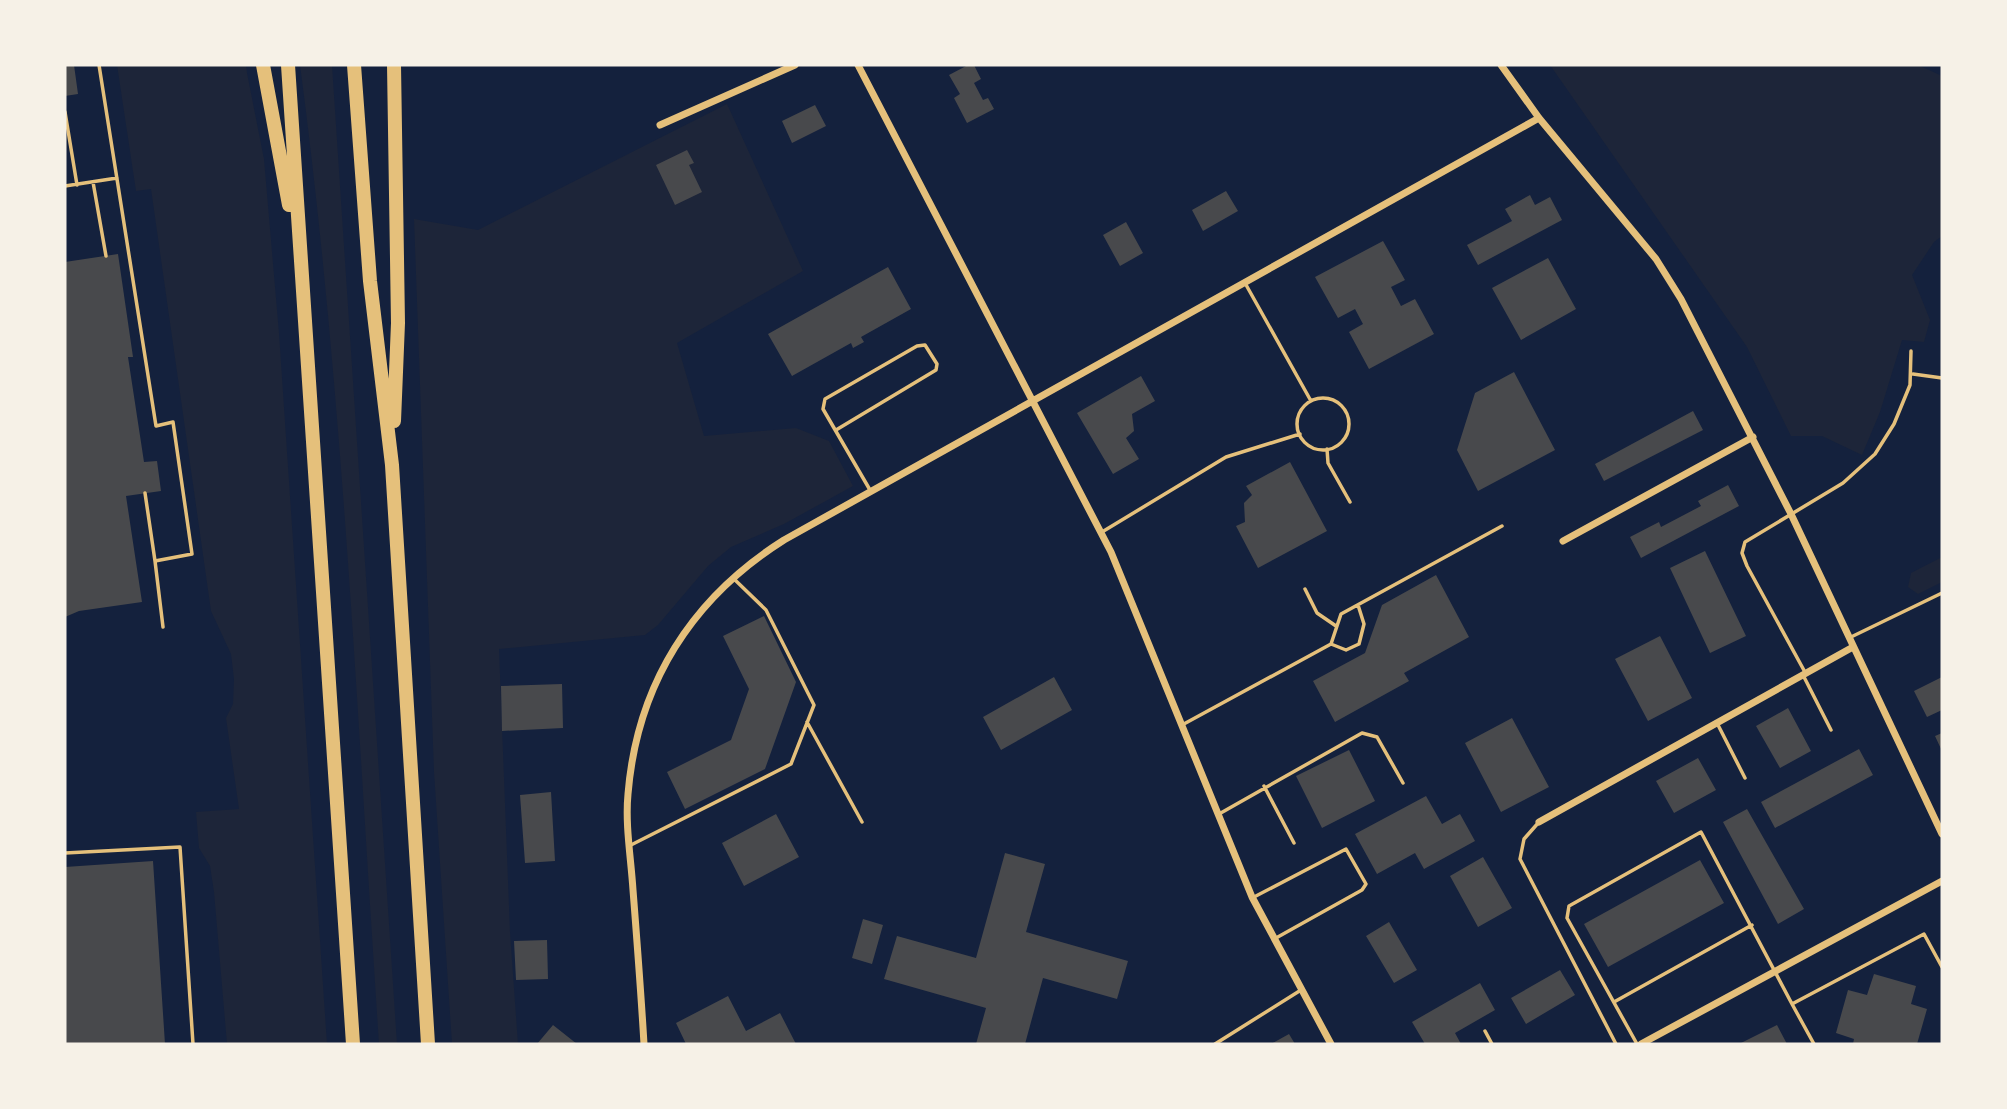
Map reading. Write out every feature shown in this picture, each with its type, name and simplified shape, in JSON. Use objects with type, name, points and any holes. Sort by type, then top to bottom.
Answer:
[{"type":"highway","points":[[263,65],[301,279]]},
{"type":"highway","points":[[288,65],[353,1044]]},
{"type":"highway","points":[[354,65],[370,281],[392,465],[428,1044]]},
{"type":"highway","points":[[392,465],[398,323],[394,65]]},
{"type":"street","points":[[660,125],[795,65]]},
{"type":"street","points":[[858,65],[1102,532],[1252,897],[1331,1044]]},
{"type":"street","points":[[1501,65],[1539,118],[1656,260],[1714,359],[1791,514],[1942,834]]},
{"type":"street","points":[[644,1044],[627,796],[634,748],[642,717],[659,675],[682,634],[715,593],[763,553],[1539,118]]},
{"type":"street","points":[[1563,541],[1753,437]]},
{"type":"street","points":[[1539,822],[1853,647]]},
{"type":"street","points":[[1644,1043],[1942,881]]},
{"type":"lane","points":[[99,65],[156,426],[173,422],[192,554],[155,561]]},
{"type":"lane","points":[[65,112],[77,185]]},
{"type":"lane","points":[[65,186],[117,178]]},
{"type":"lane","points":[[93,182],[106,256]]},
{"type":"lane","points":[[1244,281],[1311,401]]},
{"type":"lane","points":[[836,430],[936,370],[937,364],[925,345],[917,346],[825,399],[823,409],[871,492]]},
{"type":"lane","points":[[1831,730],[1742,553],[1745,542],[1754,535],[1843,483],[1875,454],[1894,424],[1913,374],[1911,351]]},
{"type":"lane","points":[[1913,374],[1942,379]]},
{"type":"lane","points":[[1328,398],[1343,406],[1347,413],[1349,430],[1346,438],[1327,449],[1308,445],[1300,434],[1299,414],[1311,401],[1328,398]]},
{"type":"lane","points":[[1102,532],[1226,457],[1300,434]]},
{"type":"lane","points":[[1327,449],[1328,463],[1350,502]]},
{"type":"lane","points":[[145,493],[163,627]]},
{"type":"lane","points":[[1182,725],[1331,644],[1341,614],[1502,526]]},
{"type":"lane","points":[[629,846],[791,764],[814,705],[766,610],[733,578]]},
{"type":"lane","points":[[1305,589],[1317,613],[1337,626]]},
{"type":"lane","points":[[1849,638],[1942,593]]},
{"type":"lane","points":[[1331,644],[1346,650],[1359,644],[1364,624],[1358,605]]},
{"type":"lane","points":[[807,722],[862,822]]},
{"type":"lane","points":[[1717,723],[1745,778]]},
{"type":"lane","points":[[1219,814],[1264,786],[1362,733],[1377,737],[1403,783]]},
{"type":"lane","points":[[1264,786],[1294,843]]},
{"type":"lane","points":[[1539,822],[1524,839],[1520,859],[1616,1044]]},
{"type":"lane","points":[[1644,1043],[1614,1002],[1567,918],[1569,906],[1701,832],[1814,1044]]},
{"type":"lane","points":[[65,853],[180,847],[193,1044]]},
{"type":"lane","points":[[1252,897],[1346,849],[1366,884],[1362,890],[1274,939]]},
{"type":"lane","points":[[1614,1002],[1752,925]]},
{"type":"lane","points":[[1792,1004],[1924,934],[1942,967]]},
{"type":"lane","points":[[1215,1044],[1301,990]]},
{"type":"lane","points":[[1485,1031],[1492,1044]]},
{"type":"shaded area","points":[[117,65],[246,65],[264,159],[279,333],[327,1044],[227,1044],[214,892],[210,866],[199,848],[196,812],[239,809],[226,718],[233,704],[234,679],[231,654],[211,611],[151,189],[136,191]]},
{"type":"shaded area","points":[[300,65],[332,65],[397,1044],[379,1044],[338,431],[315,187]]},
{"type":"shaded area","points":[[1550,65],[1918,65],[1942,76],[1942,236],[1934,242],[1912,275],[1930,320],[1924,342],[1902,340],[1880,412],[1862,455],[1822,436],[1791,436],[1747,347]]},
{"type":"shaded area","points":[[727,104],[803,271],[677,343],[704,436],[796,428],[829,441],[853,486],[784,524],[731,547],[708,566],[658,625],[645,635],[499,649],[510,932],[518,1044],[452,1044],[434,772],[414,219],[478,230]]},
{"type":"shaded area","points":[[1942,557],[1942,582],[1918,594],[1908,587],[1911,573]]},
{"type":"building","points":[[65,65],[74,65],[78,94],[65,96]]},
{"type":"building","points":[[968,65],[974,65],[981,79],[974,83],[983,100],[988,98],[994,109],[967,123],[954,98],[960,94],[949,75]]},
{"type":"building","points":[[815,105],[826,126],[792,143],[782,121]]},
{"type":"building","points":[[687,150],[694,163],[689,165],[702,192],[675,205],[656,165]]},
{"type":"building","points":[[1226,191],[1238,211],[1203,231],[1192,210]]},
{"type":"building","points":[[1530,195],[1535,205],[1550,197],[1562,220],[1478,265],[1467,245],[1512,221],[1505,209]]},
{"type":"building","points":[[1126,222],[1143,253],[1120,266],[1103,235]]},
{"type":"building","points":[[1383,241],[1405,280],[1391,287],[1401,306],[1415,299],[1434,334],[1369,369],[1349,332],[1363,324],[1355,309],[1338,318],[1315,277]]},
{"type":"building","points":[[118,254],[133,357],[128,357],[144,462],[157,461],[161,491],[126,496],[142,602],[79,611],[65,617],[65,262]]},
{"type":"building","points":[[1548,258],[1576,309],[1521,340],[1492,288]]},
{"type":"building","points":[[888,267],[911,309],[861,337],[864,342],[853,348],[851,343],[792,376],[768,334]]},
{"type":"building","points":[[1514,372],[1555,450],[1478,491],[1457,450],[1475,393]]},
{"type":"building","points":[[1141,376],[1155,401],[1132,414],[1134,431],[1126,438],[1139,459],[1113,474],[1077,413]]},
{"type":"building","points":[[1693,411],[1703,430],[1604,481],[1595,464]]},
{"type":"building","points":[[1290,462],[1327,531],[1258,568],[1236,526],[1245,522],[1244,503],[1252,495],[1246,486]]},
{"type":"building","points":[[1728,485],[1739,506],[1641,558],[1630,537],[1659,522],[1661,527],[1701,506],[1698,501]]},
{"type":"building","points":[[1705,551],[1746,636],[1710,653],[1670,568]]},
{"type":"building","points":[[1436,575],[1469,637],[1404,673],[1409,681],[1335,722],[1313,681],[1365,653],[1382,605]]},
{"type":"building","points":[[764,616],[796,682],[765,769],[685,809],[667,772],[731,740],[749,689],[723,636]]},
{"type":"building","points":[[1660,636],[1692,698],[1648,721],[1615,659]]},
{"type":"building","points":[[1054,677],[1072,710],[1001,750],[983,717]]},
{"type":"building","points":[[1942,677],[1942,710],[1927,717],[1914,691]]},
{"type":"building","points":[[562,684],[563,728],[502,731],[501,686]]},
{"type":"building","points":[[1788,708],[1811,751],[1780,768],[1756,726]]},
{"type":"building","points":[[1512,718],[1549,787],[1501,812],[1465,743]]},
{"type":"building","points":[[1942,733],[1942,751],[1935,736]]},
{"type":"building","points":[[1859,749],[1873,775],[1775,828],[1761,802]]},
{"type":"building","points":[[1349,750],[1375,801],[1322,828],[1296,776]]},
{"type":"building","points":[[1698,758],[1716,790],[1674,813],[1656,781]]},
{"type":"building","points":[[551,792],[555,861],[525,863],[520,795]]},
{"type":"building","points":[[1426,796],[1442,824],[1460,814],[1475,841],[1424,869],[1415,853],[1377,874],[1355,834]]},
{"type":"building","points":[[1747,809],[1804,909],[1778,924],[1723,822]]},
{"type":"building","points":[[776,814],[799,857],[744,886],[722,843]]},
{"type":"building","points":[[1005,853],[1045,864],[1026,932],[1128,961],[1117,999],[1043,978],[1025,1044],[976,1044],[986,1008],[884,979],[897,936],[976,958]]},
{"type":"building","points":[[1483,857],[1512,908],[1478,927],[1450,876]]},
{"type":"building","points":[[1700,860],[1724,903],[1608,967],[1584,924]]},
{"type":"building","points":[[153,861],[165,1044],[65,1044],[65,867]]},
{"type":"building","points":[[863,919],[883,925],[872,964],[852,958]]},
{"type":"building","points":[[1389,922],[1417,970],[1394,983],[1366,936]]},
{"type":"building","points":[[547,940],[548,979],[516,980],[514,941]]},
{"type":"building","points":[[1560,970],[1575,995],[1526,1024],[1511,998]]},
{"type":"building","points":[[1874,974],[1916,986],[1911,1004],[1927,1009],[1917,1044],[1853,1044],[1854,1039],[1836,1033],[1848,990],[1867,995]]},
{"type":"building","points":[[1480,983],[1495,1010],[1455,1033],[1461,1044],[1425,1044],[1412,1022]]},
{"type":"building","points":[[728,996],[746,1031],[780,1013],[796,1044],[686,1044],[676,1023]]},
{"type":"building","points":[[553,1025],[577,1044],[537,1044]]},
{"type":"building","points":[[1777,1025],[1787,1044],[1739,1044]]},
{"type":"building","points":[[1289,1034],[1295,1044],[1271,1044]]}]
